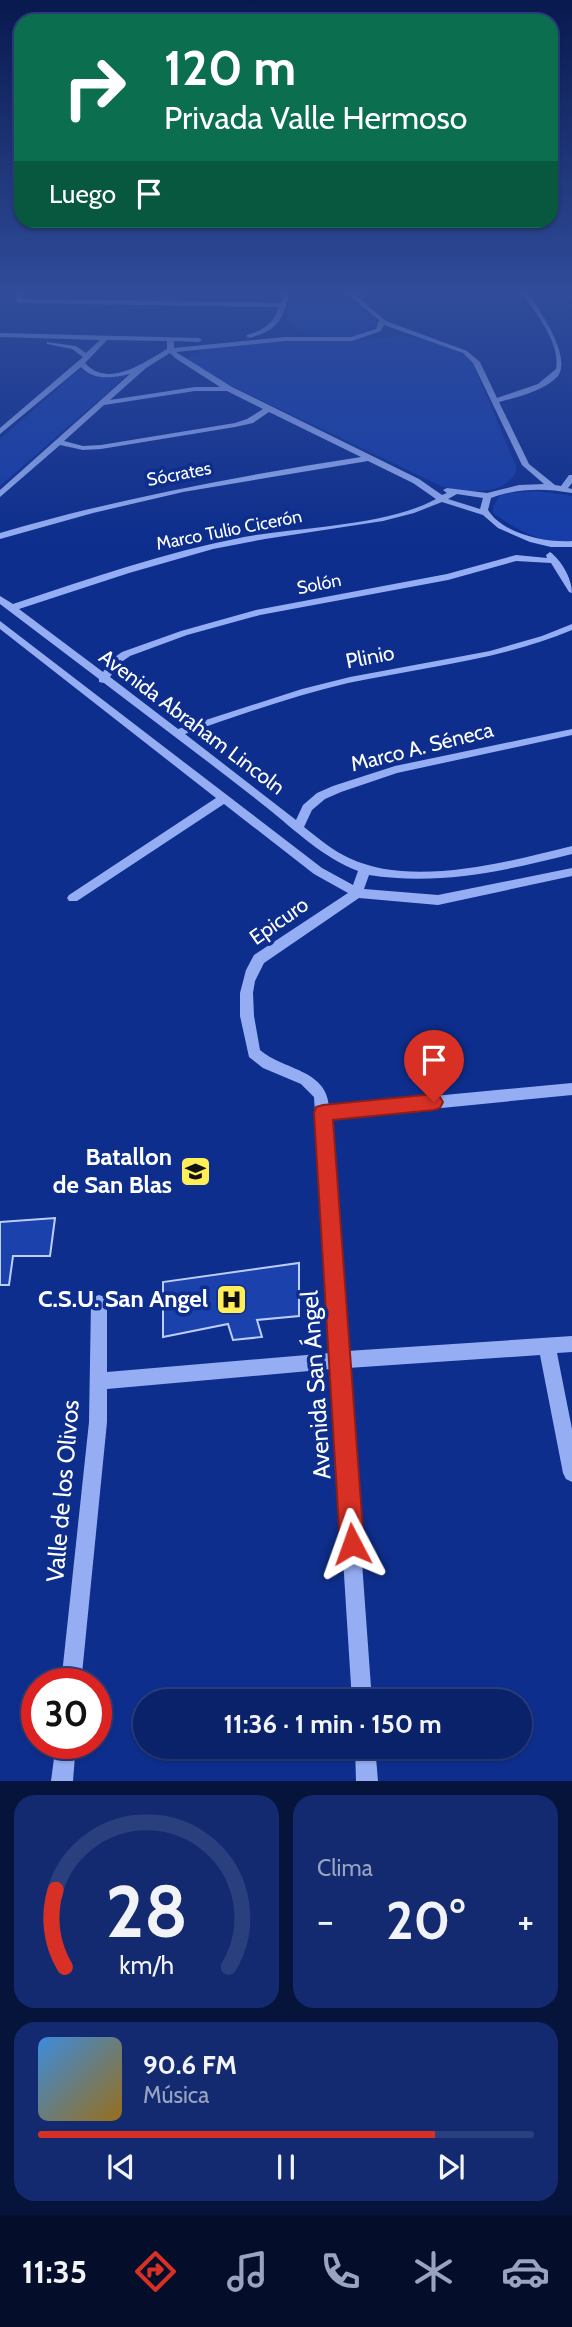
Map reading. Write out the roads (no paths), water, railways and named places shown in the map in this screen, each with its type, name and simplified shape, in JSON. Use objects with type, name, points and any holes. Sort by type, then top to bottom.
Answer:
[{"type":"street","points":[[0,432],[69,373]]},
{"type":"street","points":[[98,373],[126,373]]},
{"type":"street","points":[[0,494],[135,373]]},
{"type":"street","points":[[200,373],[416,481],[444,500],[485,513],[522,536],[538,542],[572,544]]},
{"type":"street","points":[[482,373],[526,465],[552,487]]},
{"type":"street","points":[[496,401],[549,380],[556,373]]},
{"type":"street","points":[[102,403],[195,390],[229,389]]},
{"type":"street","points":[[58,442],[83,448],[101,447],[235,425],[250,421],[269,408]]},
{"type":"street","name":"Sócrates","points":[[0,536],[65,516],[155,494],[369,458]]},
{"type":"street","points":[[510,489],[526,465]]},
{"type":"street","points":[[416,481],[454,492],[488,496],[510,489],[552,487],[568,490],[572,477]]},
{"type":"street","name":"Marco Tulio Cicerón","points":[[12,608],[149,562],[243,540],[365,521],[444,500],[454,492]]},
{"type":"street","points":[[485,513],[488,496]]},
{"type":"street","points":[[538,542],[555,561],[572,590]]},
{"type":"street","name":"Solón","points":[[103,680],[116,661],[126,654],[184,633],[259,612],[448,577],[516,558],[555,561]]},
{"type":"street","name":"Avenida Abraham Lincoln","points":[[0,599],[103,680],[346,862],[411,876],[451,875],[534,860],[572,850]]},
{"type":"street","name":"Avenida Abraham Lincoln","points":[[0,624],[318,872],[357,893]]},
{"type":"street","name":"Plinio","points":[[177,733],[272,700],[349,680],[471,657],[553,636],[572,627]]},
{"type":"street","name":"Marco A. Séneca","points":[[298,828],[307,808],[321,796],[337,789],[396,770],[572,732]]},
{"type":"street","points":[[72,898],[224,798]]},
{"type":"street","points":[[365,868],[357,893],[438,900],[572,872]]},
{"type":"street","name":"Epicuro","points":[[301,1075],[271,1066],[254,1053],[245,989],[249,973],[259,959],[357,893]]},
{"type":"street","name":"Avenida San Ángel","points":[[301,1075],[314,1084],[321,1096],[323,1113],[361,1689]]},
{"type":"street","points":[[323,1113],[572,1089]]},
{"type":"street","name":"Valle de los Olivos","points":[[73,1668],[98,1422],[99,1303]]},
{"type":"street","points":[[99,1381],[341,1360],[548,1348],[572,1344]]},
{"type":"street","points":[[548,1348],[572,1473]]},
{"type":"street","points":[[62,1781],[64,1759]]},
{"type":"street","points":[[366,1759],[367,1781]]},
{"type":"place","name":"Batallon de San Blas","points":[[195,1171]]},
{"type":"place","name":"C.S.U. San Angel","points":[[231,1299]]}]
